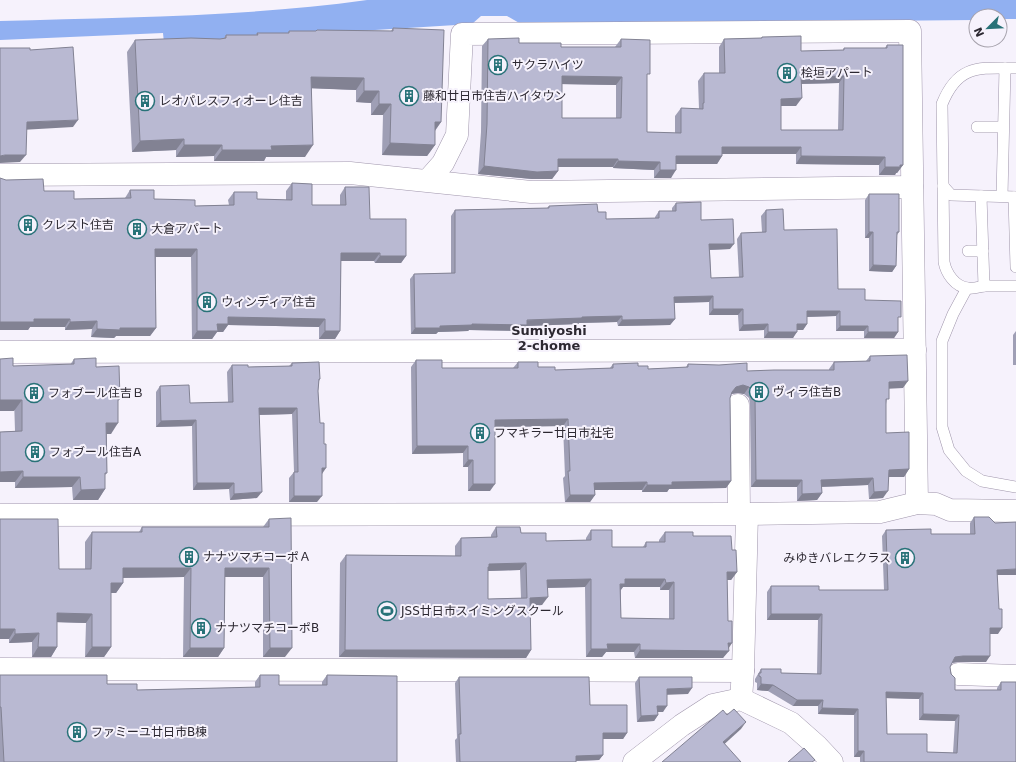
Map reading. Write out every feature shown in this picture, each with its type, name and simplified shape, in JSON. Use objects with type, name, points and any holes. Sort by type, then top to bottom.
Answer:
[{"type":"street","points":[[428,180],[443,163],[457,135],[462,34],[910,31],[917,502]]},
{"type":"street","points":[[0,175],[350,173],[531,192],[912,187]]},
{"type":"street","points":[[0,352],[915,350]]},
{"type":"street","points":[[738,405],[743,514],[743,671],[741,699]]},
{"type":"street","points":[[0,515],[743,514],[880,512],[917,502],[936,504],[950,510],[1016,511]]},
{"type":"street","points":[[0,669],[743,671]]},
{"type":"street","points":[[958,674],[1016,676]]},
{"type":"street","points":[[634,762],[682,725],[713,705],[741,699],[791,723],[817,746],[832,762]]},
{"type":"lane","points":[[1002,196],[1003,126],[1010,68],[981,68],[970,71],[952,84],[942,104],[945,269],[953,281],[967,288],[984,286],[1016,286]]},
{"type":"lane","points":[[977,127],[1003,126]]},
{"type":"lane","points":[[943,186],[951,195],[1015,197],[1016,267]]},
{"type":"lane","points":[[981,196],[984,286]]},
{"type":"lane","points":[[968,252],[983,251]]},
{"type":"lane","points":[[967,288],[953,314],[942,341],[942,427],[949,450],[966,471],[982,481],[1016,487]]},
{"type":"water","points":[[367,0],[1016,0],[1016,19],[1008,19],[1008,8],[968,8],[968,20],[521,24],[507,16],[481,16],[472,24],[164,43],[163,33],[0,40],[0,21],[230,13],[322,6]]},
{"type":"building","points":[[393,28],[444,30],[441,122],[435,122],[435,145],[390,143],[391,104],[379,104],[379,91],[364,91],[364,78],[311,77],[313,145],[271,146],[272,150],[222,150],[222,145],[184,145],[184,139],[140,141],[135,40],[191,38],[220,39],[226,38],[226,35],[258,35],[257,33],[289,33],[289,31],[317,30],[393,31]]},
{"type":"building","points":[[801,36],[801,51],[844,50],[844,48],[887,48],[887,45],[903,45],[903,165],[900,165],[900,167],[885,167],[885,157],[801,156],[801,147],[722,147],[722,156],[676,156],[676,170],[660,170],[660,162],[618,161],[618,159],[558,159],[558,171],[537,172],[484,166],[487,124],[488,39],[519,38],[519,43],[561,43],[561,47],[621,47],[621,39],[650,40],[650,74],[647,74],[647,132],[681,133],[681,108],[703,109],[704,73],[725,73],[724,39]],"holes":[[[562,76],[622,77],[621,118],[562,118]],[[844,76],[843,130],[781,130],[781,99],[802,98],[801,77]]]},
{"type":"building","points":[[73,47],[78,120],[27,122],[26,155],[0,156],[0,48],[30,48],[30,50]]},
{"type":"building","points":[[0,178],[6,180],[43,179],[44,191],[74,191],[74,199],[131,198],[130,190],[154,190],[154,199],[195,200],[195,206],[234,205],[234,192],[257,192],[257,199],[292,200],[292,183],[312,184],[312,205],[346,205],[345,187],[369,187],[370,219],[406,219],[406,256],[380,256],[380,253],[341,253],[340,331],[325,331],[325,319],[228,317],[228,324],[217,324],[218,331],[197,331],[197,249],[155,249],[156,328],[120,328],[120,330],[97,329],[97,321],[70,322],[70,319],[34,319],[34,322],[0,322]]},
{"type":"building","points":[[869,194],[899,194],[899,232],[897,232],[896,266],[873,265],[873,232],[869,232]]},
{"type":"building","points":[[701,202],[701,220],[733,219],[734,244],[709,244],[711,278],[743,277],[741,233],[766,232],[766,210],[783,209],[784,230],[837,229],[838,289],[865,289],[865,300],[901,301],[901,317],[898,317],[898,332],[868,332],[868,326],[840,326],[840,311],[807,311],[807,324],[797,324],[797,332],[768,332],[768,324],[743,325],[743,309],[713,309],[713,296],[674,297],[675,319],[622,320],[622,316],[582,317],[527,320],[527,325],[472,324],[440,326],[440,328],[415,328],[414,274],[455,273],[455,210],[549,208],[549,206],[597,204],[598,212],[606,212],[606,219],[659,218],[659,211],[676,211],[676,203]]},
{"type":"building","points":[[907,355],[908,381],[889,382],[889,399],[886,399],[886,433],[909,432],[909,469],[889,470],[888,491],[874,492],[873,478],[821,480],[822,493],[802,494],[802,480],[756,480],[755,398],[753,391],[749,387],[743,385],[736,387],[730,398],[731,481],[672,482],[672,485],[647,485],[647,482],[594,483],[595,495],[570,495],[568,471],[570,471],[568,419],[495,420],[495,484],[473,484],[473,460],[468,460],[468,446],[417,446],[416,360],[442,360],[442,368],[518,368],[518,362],[538,362],[538,367],[555,367],[555,370],[613,368],[613,364],[638,363],[638,366],[648,366],[648,369],[688,367],[688,364],[719,365],[747,363],[747,371],[834,370],[834,362],[870,361],[870,356]]},
{"type":"building","points":[[13,358],[13,366],[74,364],[74,359],[96,358],[96,367],[119,366],[120,399],[118,399],[118,423],[106,423],[107,473],[105,473],[105,489],[81,490],[80,477],[23,477],[23,471],[0,472],[0,432],[22,431],[22,400],[0,400],[0,359]]},
{"type":"building","points":[[319,362],[320,379],[318,391],[320,423],[324,423],[324,444],[326,444],[326,468],[322,468],[322,496],[294,496],[294,472],[298,472],[297,408],[259,408],[262,492],[234,494],[234,483],[197,483],[196,420],[161,421],[160,386],[189,385],[190,403],[233,402],[232,365],[248,365],[248,367],[292,366],[292,363]]},
{"type":"building","points":[[974,517],[989,517],[995,523],[1016,522],[1016,569],[997,570],[999,609],[1002,609],[1002,628],[990,628],[990,656],[955,657],[950,667],[951,674],[955,678],[955,690],[1001,690],[1001,682],[1016,682],[1016,762],[864,762],[864,751],[858,751],[858,709],[822,708],[823,700],[797,700],[773,685],[761,684],[761,677],[759,676],[759,673],[761,673],[761,669],[781,669],[781,673],[821,674],[822,614],[771,614],[771,586],[819,586],[819,590],[888,590],[886,530],[931,529],[931,534],[975,534]],"holes":[[[886,692],[923,693],[923,714],[959,715],[957,753],[927,752],[927,734],[887,734]]]},
{"type":"building","points":[[291,518],[292,648],[270,648],[269,568],[225,568],[224,648],[190,648],[191,568],[123,568],[123,583],[111,583],[111,647],[92,647],[92,614],[57,613],[57,647],[38,647],[39,633],[15,634],[15,629],[0,629],[0,519],[58,519],[59,569],[91,569],[92,532],[142,532],[142,527],[269,527],[269,519]]},
{"type":"building","points":[[496,527],[520,527],[521,533],[546,533],[546,541],[591,540],[591,530],[612,530],[612,547],[646,547],[646,542],[665,542],[665,532],[693,532],[693,536],[731,536],[732,550],[736,550],[737,572],[727,572],[728,621],[732,621],[732,643],[728,643],[729,651],[640,650],[640,644],[607,644],[608,649],[591,649],[591,579],[547,580],[548,597],[530,598],[531,650],[345,650],[346,555],[461,556],[461,538],[497,537]],"holes":[[[526,563],[527,598],[488,599],[489,564]],[[625,579],[665,579],[666,583],[674,582],[674,619],[621,618],[620,584],[625,584]]]},
{"type":"building","points":[[0,675],[107,675],[107,684],[137,684],[137,690],[260,687],[260,675],[279,675],[279,685],[327,685],[327,675],[397,676],[397,762],[4,762],[0,707]]},
{"type":"building","points":[[459,677],[589,677],[590,705],[627,705],[627,733],[603,733],[603,755],[576,756],[576,762],[460,762],[459,734],[461,734]]},
{"type":"building","points":[[639,677],[692,677],[692,688],[667,689],[667,706],[657,706],[658,715],[641,716]]},
{"type":"building","points":[[734,709],[746,722],[723,742],[741,762],[662,762],[723,710],[727,715]]},
{"type":"building","points":[[804,748],[815,760],[812,762],[788,762]]},
{"type":"place","name":"サクラハイツ","points":[[498,65]]},
{"type":"place","name":"桧垣アパート","points":[[787,73]]},
{"type":"place","name":"藤和廿日市住吉ハイタウン","points":[[409,96]]},
{"type":"place","name":"レオパレスフィオーレ住吉","points":[[145,101]]},
{"type":"place","name":"クレスト住吉","points":[[28,225]]},
{"type":"place","name":"大倉アパート","points":[[137,229]]},
{"type":"place","name":"ウィンディア住吉","points":[[207,302]]},
{"type":"place","name":"ヴィラ住吉B","points":[[759,392]]},
{"type":"place","name":"フォブール住吉Ｂ","points":[[34,393]]},
{"type":"place","name":"フマキラー廿日市社宅","points":[[480,433]]},
{"type":"place","name":"フォブール住吉A","points":[[35,452]]},
{"type":"place","name":"ナナツマチコーポＡ","points":[[189,557]]},
{"type":"place","name":"みゆきバレエクラス","points":[[905,558]]},
{"type":"place","name":"JSS廿日市スイミングスクール","points":[[387,611]]},
{"type":"place","name":"ナナツマチコーポB","points":[[201,628]]},
{"type":"place","name":"ファミーユ廿日市B棟","points":[[77,732]]},
{"type":"district","name":"Sumiyoshi 2-chome","points":[[549,338]]}]
